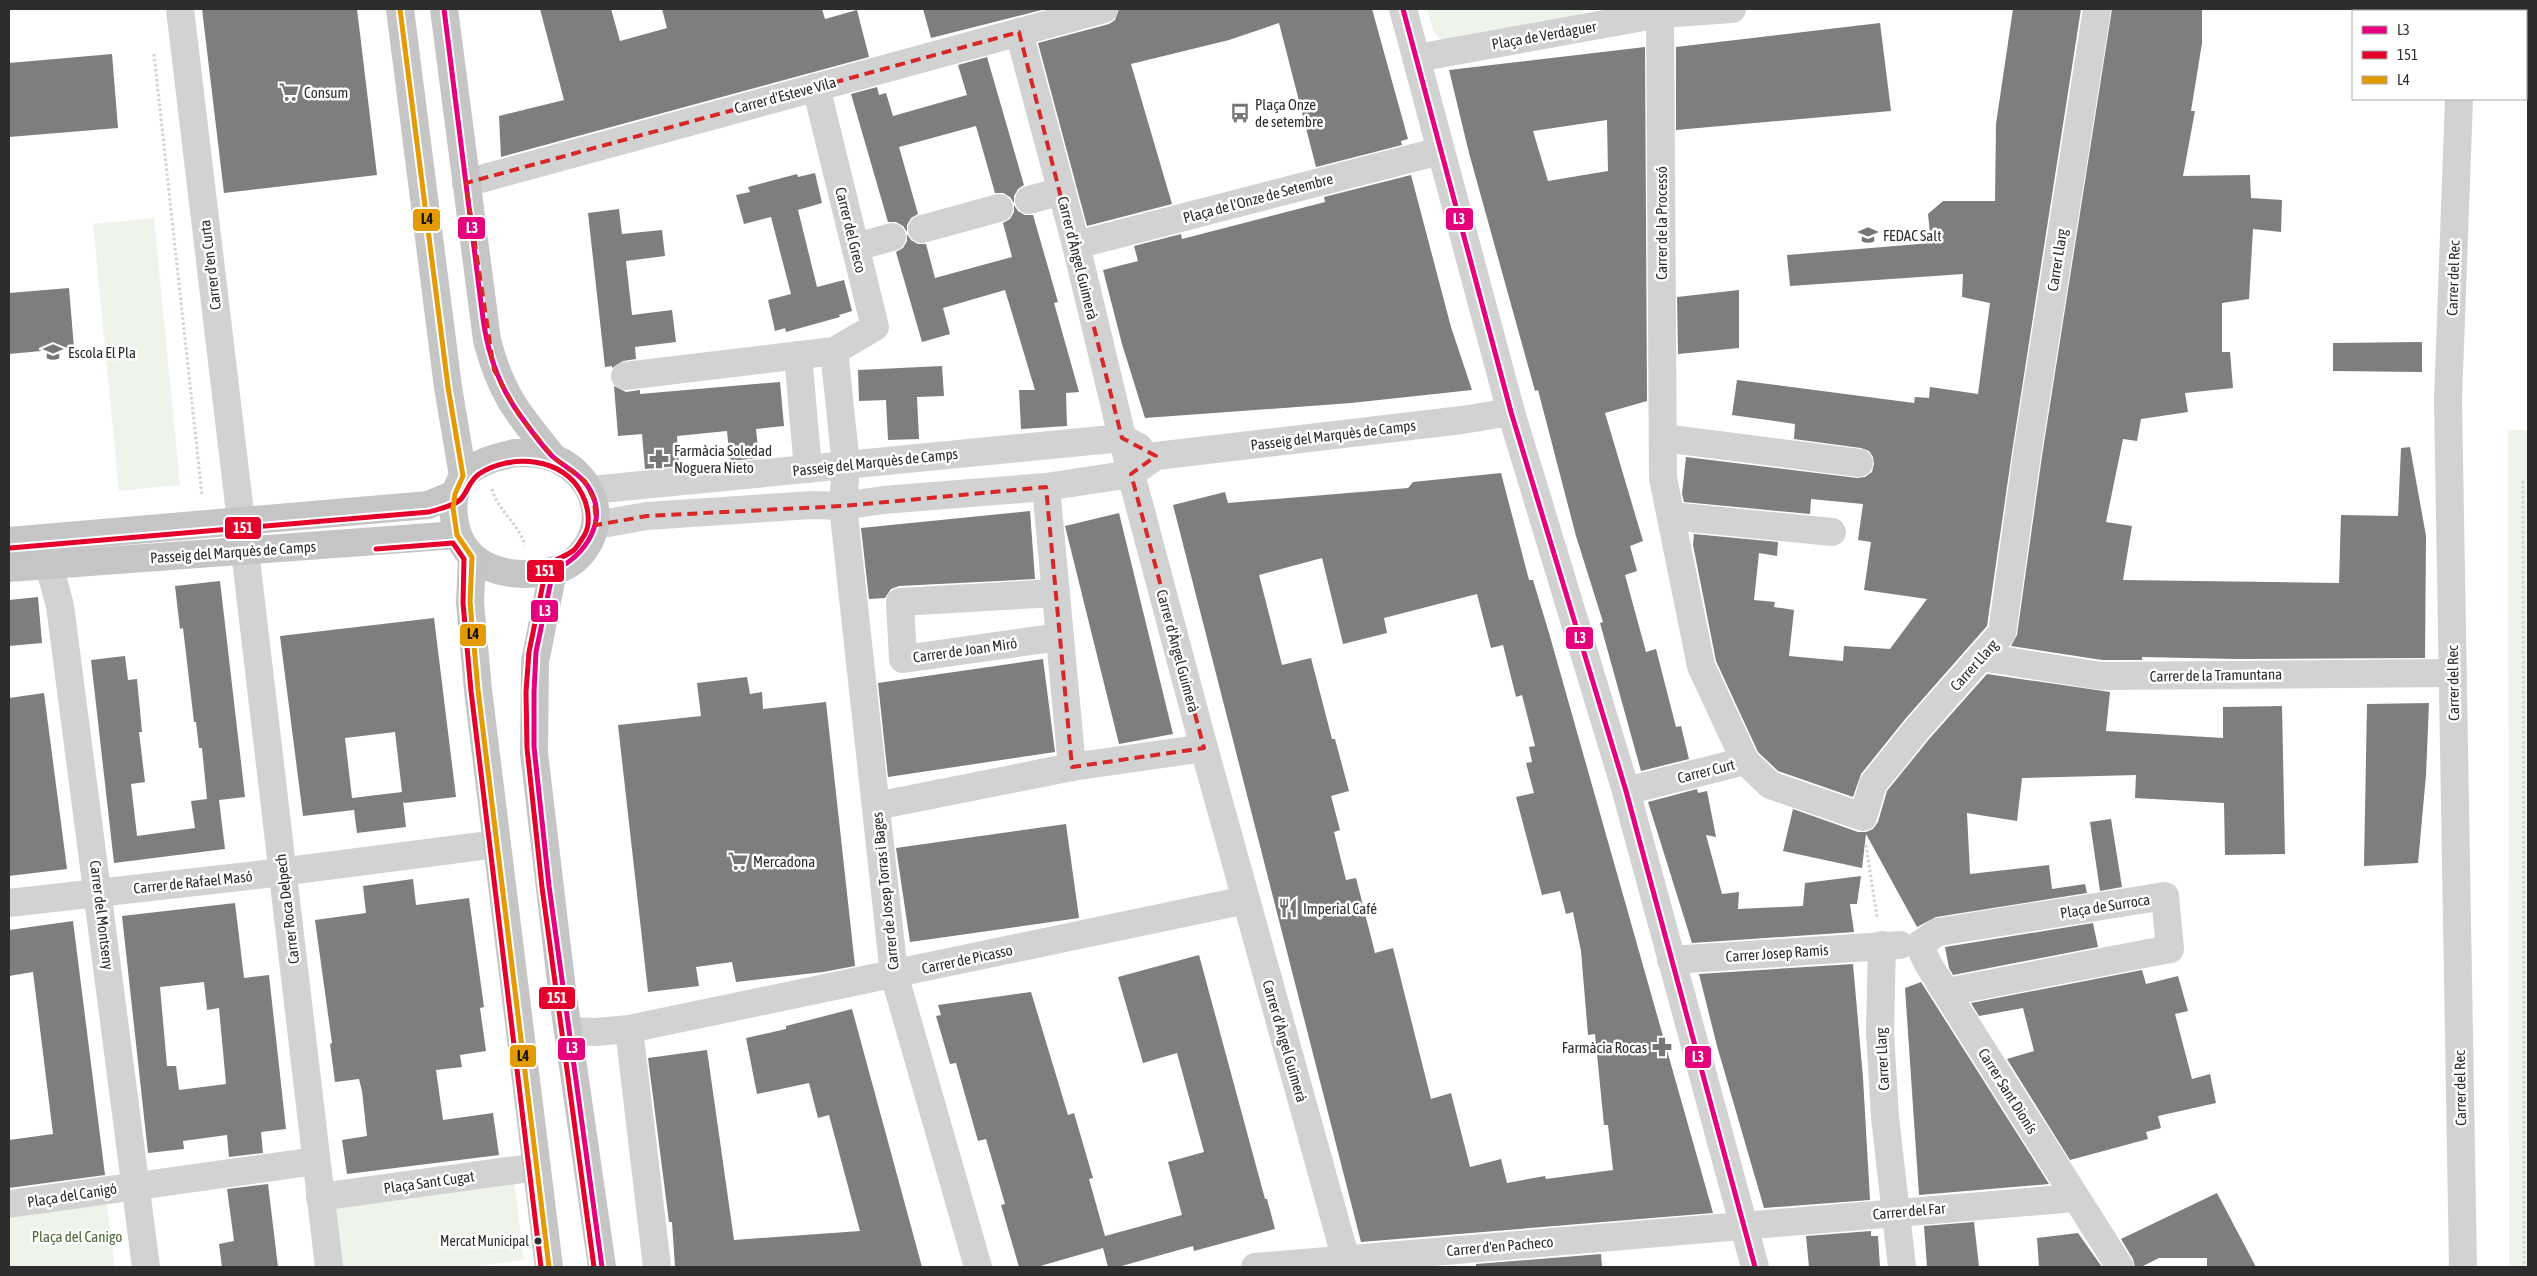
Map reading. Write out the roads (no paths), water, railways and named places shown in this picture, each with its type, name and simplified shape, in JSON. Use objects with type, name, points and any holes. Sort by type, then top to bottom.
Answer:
[{"type":"main road","points":[[400,9],[459,485],[453,508],[457,535],[472,557],[496,570],[533,574],[553,571],[575,561],[590,541],[596,525],[595,506],[591,490],[580,476],[554,458],[519,415],[507,397],[494,370],[487,340],[444,9]]},
{"type":"main road","points":[[459,485],[478,465],[515,453],[534,453],[554,458]]},
{"type":"main road","name":"Passeig del Marquès de Camps","points":[[9,541],[428,505],[459,485]]},
{"type":"main road","name":"Passeig del Marquès de Camps","points":[[9,568],[457,535]]},
{"type":"main road","points":[[472,557],[470,602],[473,636],[549,1267]]},
{"type":"main road","points":[[553,571],[535,662],[534,744],[547,868],[602,1267]]},
{"type":"street","name":"Carrer d'en Curta","points":[[180,9],[241,521]]},
{"type":"street","name":"Carrer d'Esteve Vila","points":[[466,183],[1104,9]]},
{"type":"street","points":[[1403,9],[1511,412],[1626,791],[1755,1267]]},
{"type":"street","name":"Plaça de Verdaguer","points":[[1417,58],[1658,11],[1732,9]]},
{"type":"street","name":"Carrer Llarg","points":[[1862,817],[1873,784],[1918,728],[2002,633],[2030,435],[2097,9]]},
{"type":"street","name":"Carrer de la Processó","points":[[1658,11],[1663,478],[1701,666],[1744,761]]},
{"type":"street","name":"Carrer d'Àngel Guimerà","points":[[1019,32],[1076,245],[1131,474],[1204,748],[1347,1264]]},
{"type":"street","name":"Carrer del Greco","points":[[625,376],[834,351],[875,327],[816,86]]},
{"type":"street","name":"Carrer del Rec","points":[[2459,100],[2448,400],[2463,1267]]},
{"type":"street","name":"Plaça de l'Onze de Setembre","points":[[1076,245],[1440,151]]},
{"type":"street","points":[[1029,200],[1062,191]]},
{"type":"street","points":[[922,229],[999,208]]},
{"type":"street","points":[[856,247],[892,238]]},
{"type":"street","points":[[834,351],[846,465],[843,506]]},
{"type":"street","points":[[798,355],[808,469]]},
{"type":"street","name":"Passeig del Marquès de Camps","points":[[596,525],[647,516],[812,505],[843,506],[883,500],[1046,487],[1131,474],[1156,456],[1462,420],[1511,412]]},
{"type":"street","points":[[1122,438],[1156,456]]},
{"type":"street","name":"Passeig del Marquès de Camps","points":[[591,490],[1122,438]]},
{"type":"street","points":[[1663,438],[1859,463]]},
{"type":"street","points":[[1046,487],[1072,767]]},
{"type":"street","name":"Carrer de Josep Torras i Bages","points":[[843,506],[894,974],[978,1267]]},
{"type":"street","points":[[1671,516],[1832,532]]},
{"type":"street","name":"Carrer Roca Delpech","points":[[245,551],[329,1267]]},
{"type":"street","name":"Carrer del Montseny","points":[[48,565],[60,606],[99,893],[146,1267]]},
{"type":"street","name":"Carrer de Joan Miró","points":[[1056,593],[900,602],[903,658],[1060,637]]},
{"type":"street","name":"Carrer de la Tramuntana","points":[[1981,657],[2101,676],[2453,672]]},
{"type":"street","points":[[876,806],[1072,767],[1204,748]]},
{"type":"street","name":"Carrer Curt","points":[[1626,791],[1744,761],[1770,785],[1862,817]]},
{"type":"street","name":"Carrer de Rafael Masó","points":[[9,903],[497,844]]},
{"type":"street","name":"Plaça de Surroca","points":[[1919,945],[1938,932],[2165,896],[2170,949],[1947,992]]},
{"type":"street","name":"Carrer de Picasso","points":[[569,1031],[595,1032],[629,1029],[1246,900]]},
{"type":"street","points":[[1882,945],[1919,945]]},
{"type":"street","name":"Carrer Llarg","points":[[1882,945],[1880,1032],[1887,1135],[1898,1212],[1902,1267]]},
{"type":"street","name":"Carrer Josep Ramis","points":[[1671,960],[1882,945]]},
{"type":"street","name":"Carrer Sant Dionís","points":[[1919,945],[2075,1198],[2120,1267]]},
{"type":"street","points":[[629,1029],[657,1267]]},
{"type":"street","name":"Plaça del Canigó","points":[[9,1204],[316,1160]]},
{"type":"street","name":"Plaça Sant Cugat","points":[[320,1197],[536,1167]]},
{"type":"street","name":"Carrer del Far","points":[[1744,1224],[2075,1198]]},
{"type":"street","name":"Carrer d'en Pacheco","points":[[1255,1267],[1347,1264],[1744,1224]]},
{"type":"place","name":"Consum","points":[[289,92]]},
{"type":"place","name":"Plaça Onze de setembre","points":[[1240,113]]},
{"type":"place","name":"FEDAC Salt","points":[[1868,235]]},
{"type":"place","name":"Escola El Pla","points":[[53,352]]},
{"type":"place","name":"Farmàcia Soledad Noguera Nieto","points":[[659,459]]},
{"type":"place","name":"Mercadona","points":[[738,861]]},
{"type":"place","name":"Imperial Café","points":[[1288,908]]},
{"type":"place","name":"Farmàcia Rocas","points":[[1662,1047]]},
{"type":"place","name":"Mercat Municipal","points":[[538,1241]]},
{"type":"park label","name":"Plaça del Canigo","points":[[77,1236]]}]
